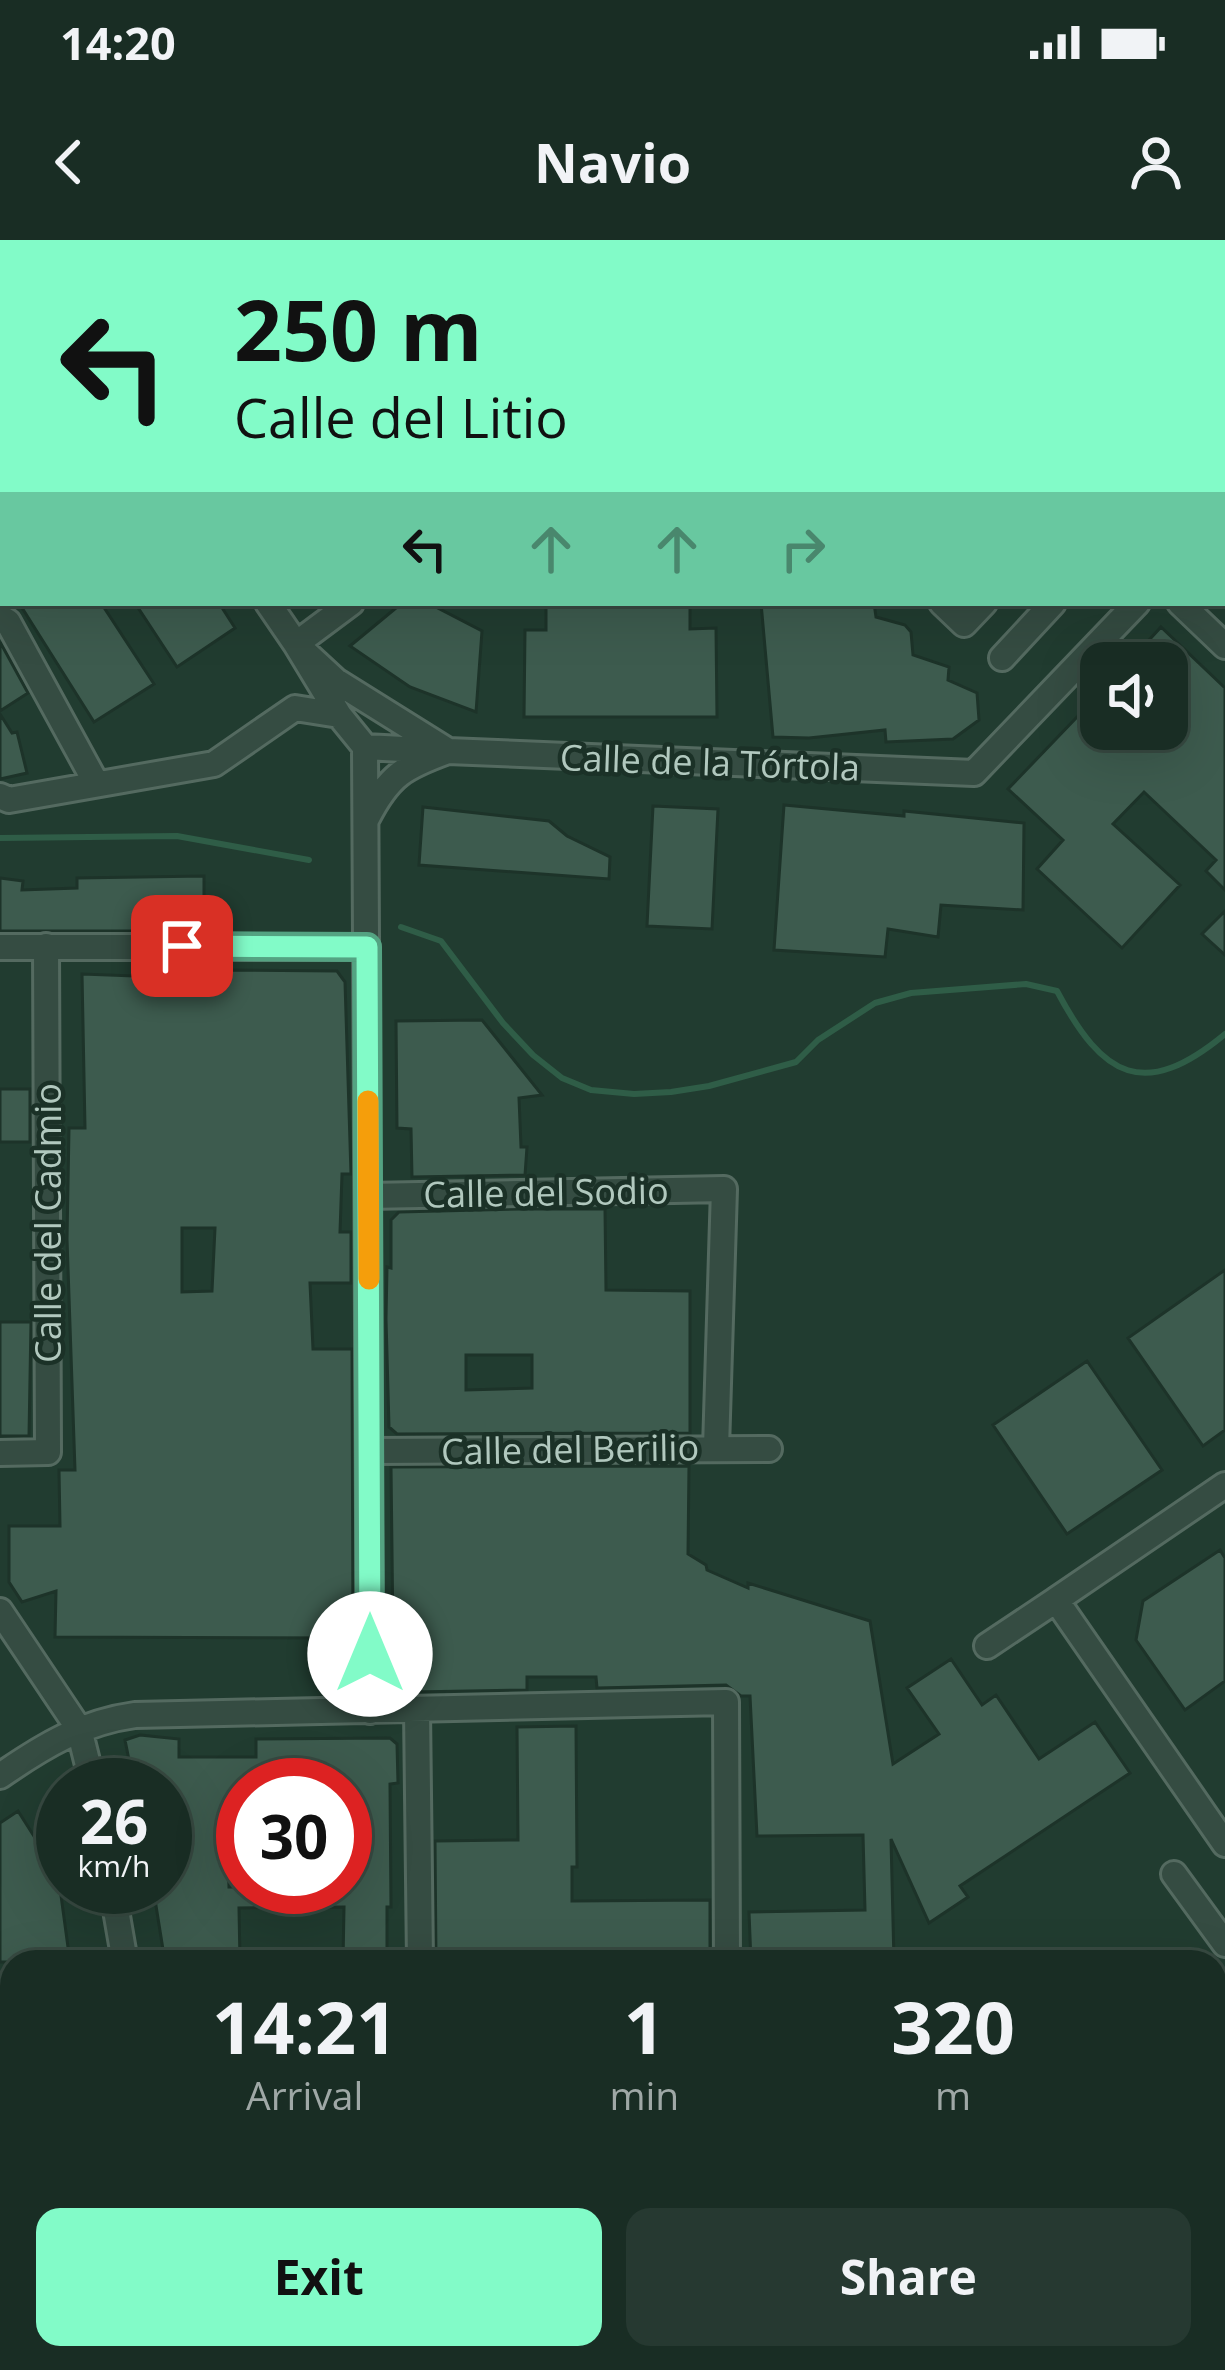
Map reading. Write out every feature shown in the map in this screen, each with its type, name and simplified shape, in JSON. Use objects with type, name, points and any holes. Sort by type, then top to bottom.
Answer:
[{"type":"street","points":[[270,606],[339,715],[365,747],[370,1711]]},
{"type":"street","points":[[296,644],[347,606]]},
{"type":"street","points":[[945,606],[964,624],[981,606]]},
{"type":"street","points":[[1002,658],[1050,606]]},
{"type":"street","name":"Calle de la Tórtola","points":[[365,747],[974,773],[1134,606]]},
{"type":"street","points":[[1183,606],[1225,646]]},
{"type":"street","points":[[0,617],[8,622],[96,783]]},
{"type":"street","points":[[296,644],[336,681],[448,752]]},
{"type":"street","points":[[0,796],[9,800],[214,764],[295,708],[339,715]]},
{"type":"street","points":[[366,820],[396,774],[448,752]]},
{"type":"street","name":"Calle del Cadmio","points":[[0,1453],[48,1452],[46,946]]},
{"type":"street","points":[[0,947],[367,947]]},
{"type":"street","name":"Calle del Sodio","points":[[368,1196],[724,1189],[716,1448]]},
{"type":"street","name":"Calle del Berilio","points":[[370,1451],[770,1449]]},
{"type":"street","points":[[987,1646],[1225,1485]]},
{"type":"street","points":[[1056,1600],[1225,1844]]},
{"type":"street","points":[[0,1611],[80,1729],[87,1758]]},
{"type":"street","points":[[0,1776],[43,1746],[80,1729],[100,1720],[134,1715],[726,1702],[727,1950]]},
{"type":"street","points":[[417,1709],[420,1950]]},
{"type":"street","points":[[1174,1874],[1225,1944]]},
{"type":"street","points":[[117,1914],[123,1950]]},
{"type":"building","points":[[21,606],[103,606],[154,684],[94,722]]},
{"type":"building","points":[[137,606],[221,606],[235,628],[177,667]]},
{"type":"building","points":[[398,606],[434,606],[482,631],[476,712],[410,687],[350,646]]},
{"type":"building","points":[[546,606],[690,606],[690,629],[716,628],[717,717],[524,717],[525,630],[546,630]]},
{"type":"building","points":[[761,606],[874,606],[876,617],[905,625],[911,632],[913,655],[949,667],[948,680],[977,693],[979,720],[953,739],[886,742],[885,730],[773,737]]},
{"type":"building","points":[[1161,627],[1177,642],[1147,642]]},
{"type":"building","points":[[0,642],[28,693],[0,711]]},
{"type":"building","points":[[1188,653],[1225,688],[1225,890],[1206,871],[1216,860],[1144,792],[1113,824],[1180,885],[1122,948],[1037,869],[1063,840],[1008,789],[1080,714],[1080,750],[1188,750]]},
{"type":"building","points":[[0,714],[12,733],[17,732],[27,773],[0,779]]},
{"type":"building","points":[[784,805],[1024,823],[1023,910],[941,905],[938,937],[888,929],[885,957],[774,950]]},
{"type":"building","points":[[653,806],[718,809],[712,929],[647,926]]},
{"type":"building","points":[[423,807],[549,821],[567,836],[610,857],[609,879],[419,865]]},
{"type":"building","points":[[204,876],[204,931],[0,931],[0,878],[23,881],[22,890],[77,888],[77,878]]},
{"type":"building","points":[[1225,911],[1225,955],[1202,934]]},
{"type":"building","points":[[213,970],[337,971],[345,982],[351,1174],[342,1174],[340,1232],[351,1232],[351,1283],[310,1283],[313,1349],[352,1349],[353,1638],[55,1637],[56,1591],[22,1602],[9,1582],[9,1526],[60,1526],[59,1470],[75,1470],[67,1239],[69,1128],[85,1128],[82,974],[213,979]],"holes":[[[182,1228],[215,1228],[212,1291],[182,1292]]]},
{"type":"building","points":[[482,1020],[542,1095],[519,1098],[521,1147],[527,1147],[525,1175],[412,1177],[411,1129],[397,1128],[396,1021]]},
{"type":"building","points":[[0,1089],[30,1089],[30,1142],[0,1142]]},
{"type":"building","points":[[605,1209],[606,1290],[690,1291],[690,1433],[397,1434],[389,1427],[386,1319],[391,1220],[399,1212]],"holes":[[[466,1355],[532,1355],[532,1388],[466,1390]]]},
{"type":"building","points":[[1225,1270],[1225,1430],[1203,1446],[1128,1338]]},
{"type":"building","points":[[0,1322],[31,1322],[29,1436],[0,1436]]},
{"type":"building","points":[[1087,1361],[1162,1470],[1067,1534],[993,1425]]},
{"type":"building","points":[[689,1466],[688,1554],[707,1570],[748,1588],[748,1583],[870,1621],[893,1764],[939,1734],[907,1688],[951,1659],[982,1705],[996,1695],[1039,1759],[1095,1722],[1130,1773],[960,1886],[968,1897],[929,1923],[891,1839],[894,1950],[751,1950],[749,1912],[865,1910],[863,1835],[757,1836],[750,1696],[741,1696],[726,1685],[597,1688],[596,1677],[527,1677],[527,1690],[413,1692],[412,1637],[393,1637],[391,1467]]},
{"type":"building","points":[[1220,1550],[1225,1558],[1225,1681],[1185,1710],[1136,1640],[1143,1601]]},
{"type":"building","points":[[576,1726],[577,1867],[572,1867],[572,1901],[710,1900],[710,1950],[436,1950],[435,1841],[518,1840],[517,1727]]},
{"type":"building","points":[[140,1735],[179,1739],[179,1757],[256,1757],[256,1739],[390,1738],[397,1744],[398,1783],[390,1784],[387,1950],[343,1950],[344,1914],[372,1914],[372,1758],[216,1758],[216,1914],[239,1914],[240,1950],[163,1950],[157,1914],[192,1914],[192,1758],[129,1758],[125,1740]]},
{"type":"building","points":[[18,1811],[36,1839],[36,1914],[64,1914],[68,1950],[0,1950],[0,1823]]},
{"type":"waterway","points":[[0,838],[177,836],[309,860]]},
{"type":"waterway","points":[[401,927],[441,941],[533,1055],[562,1078],[591,1090],[671,1092],[796,1062],[818,1040],[875,1003],[911,993],[1026,984],[1057,991],[1091,1044],[1109,1061],[1148,1073],[1171,1068],[1225,1034]]},
{"type":"slow traffic","points":[[368,1101],[369,1279]]},
{"type":"route","points":[[182,946],[367,947],[370,1654]]}]
